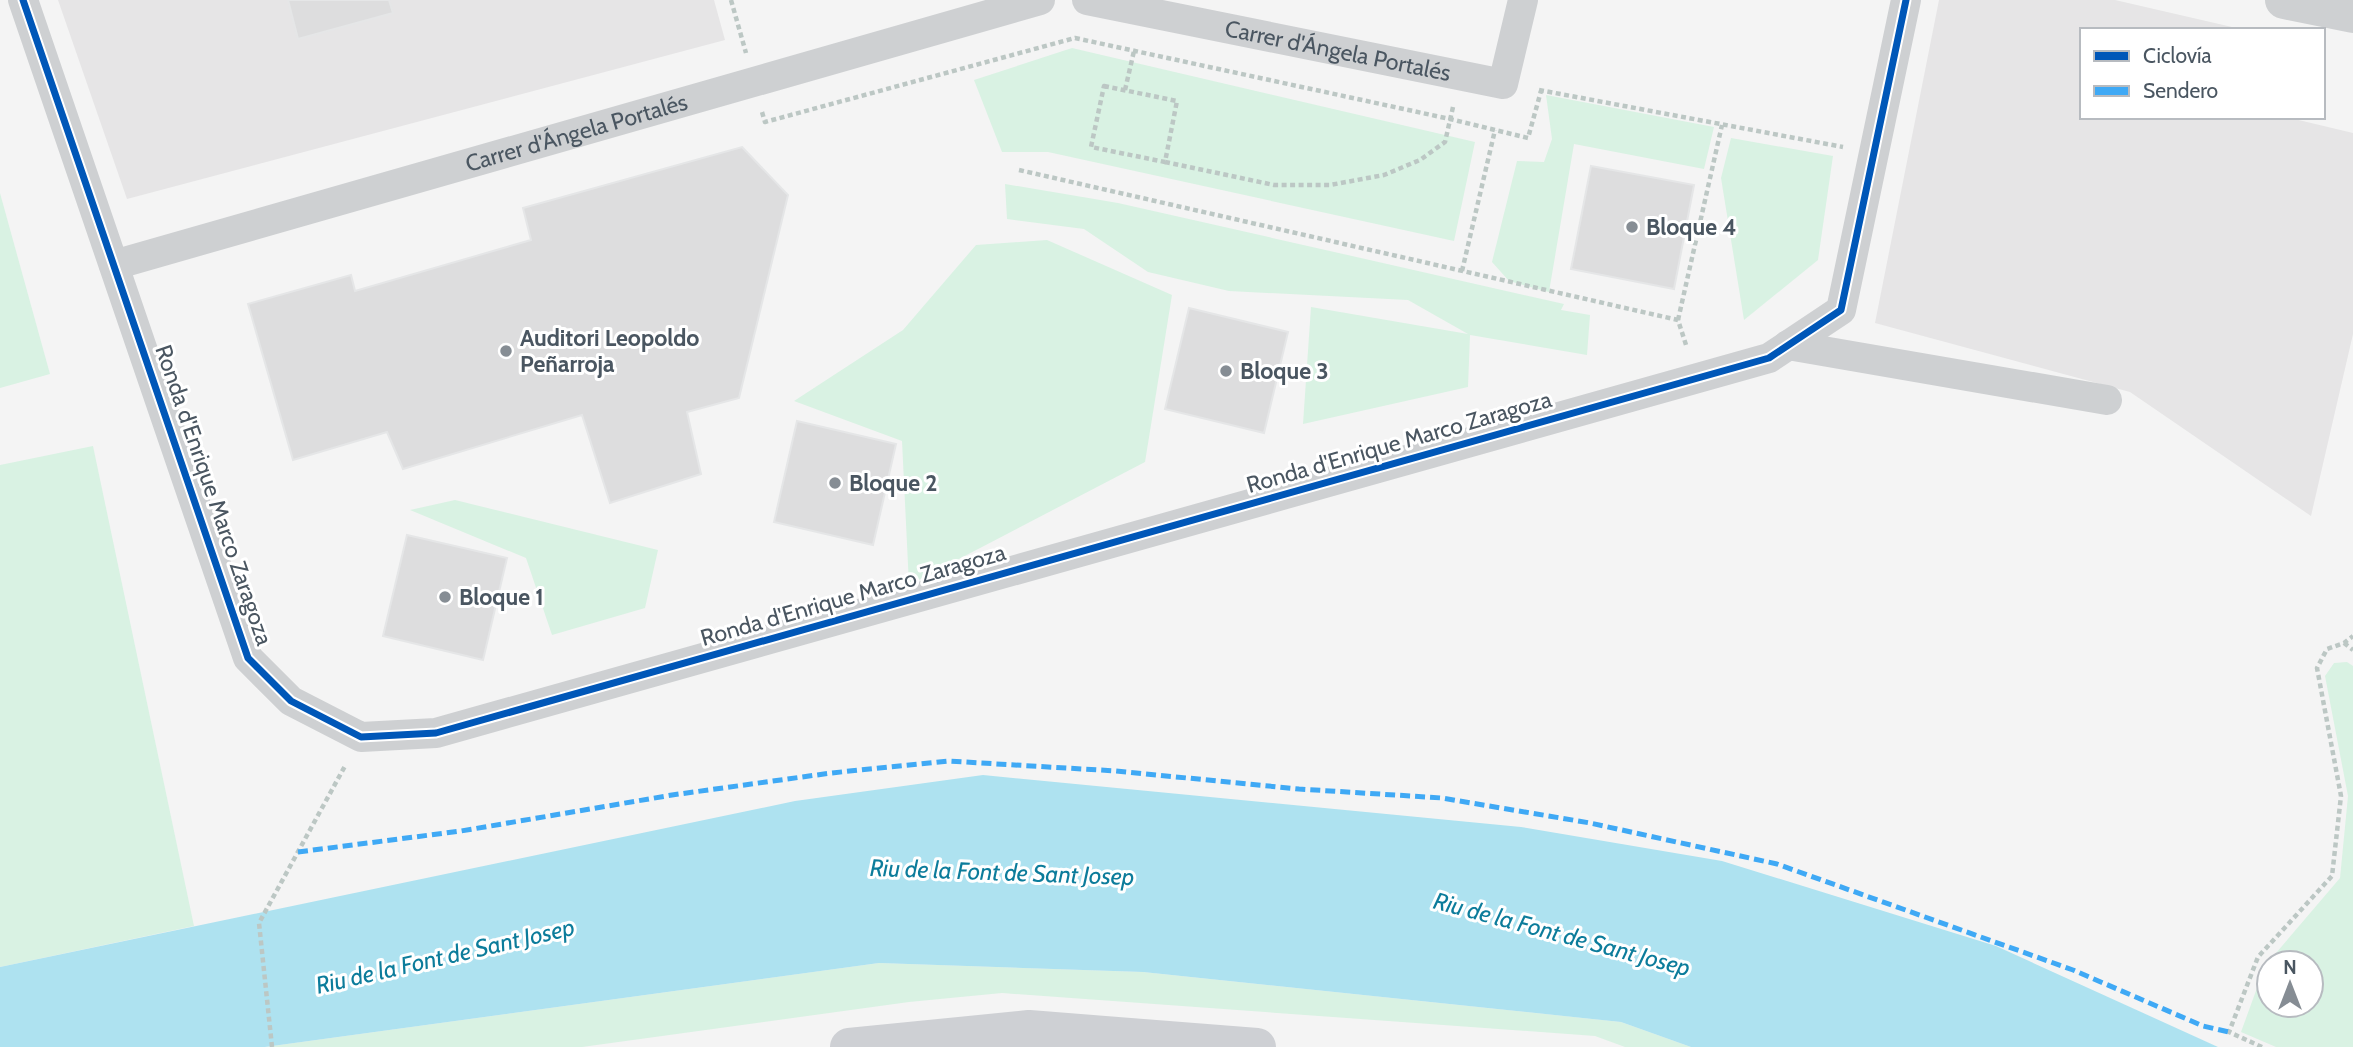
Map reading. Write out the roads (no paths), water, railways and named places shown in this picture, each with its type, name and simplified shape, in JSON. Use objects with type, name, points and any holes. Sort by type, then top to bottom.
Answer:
[{"type":"main road","points":[[849,1047],[1028,1029],[1257,1047]]},
{"type":"street","name":"Ronda d'Enrique Marco Zaragoza","points":[[23,0],[248,658],[291,701],[361,737],[436,733],[1769,358],[1841,310],[1906,0]]},
{"type":"street","name":"Carrer d'Ángela Portalés","points":[[114,265],[1040,0]]},
{"type":"street","name":"Carrer d'Ángela Portalés","points":[[1087,0],[1503,84],[1523,0]]},
{"type":"street","points":[[2284,0],[2353,14]]},
{"type":"street","points":[[1788,345],[2107,400]]},
{"type":"water","name":"Riu de la Font de Sant Josep","points":[[983,775],[1521,827],[1722,861],[1996,946],[2218,1047],[1691,1047],[1621,1022],[1143,972],[879,963],[265,1047],[0,1047],[0,967],[795,801]]},
{"type":"place","name":"Bloque 4","points":[[1632,227]]},
{"type":"place","name":"Auditori Leopoldo Peñarroja","points":[[506,351]]},
{"type":"place","name":"Bloque 3","points":[[1226,371]]},
{"type":"place","name":"Bloque 2","points":[[835,483]]},
{"type":"place","name":"Bloque 1","points":[[445,597]]}]
